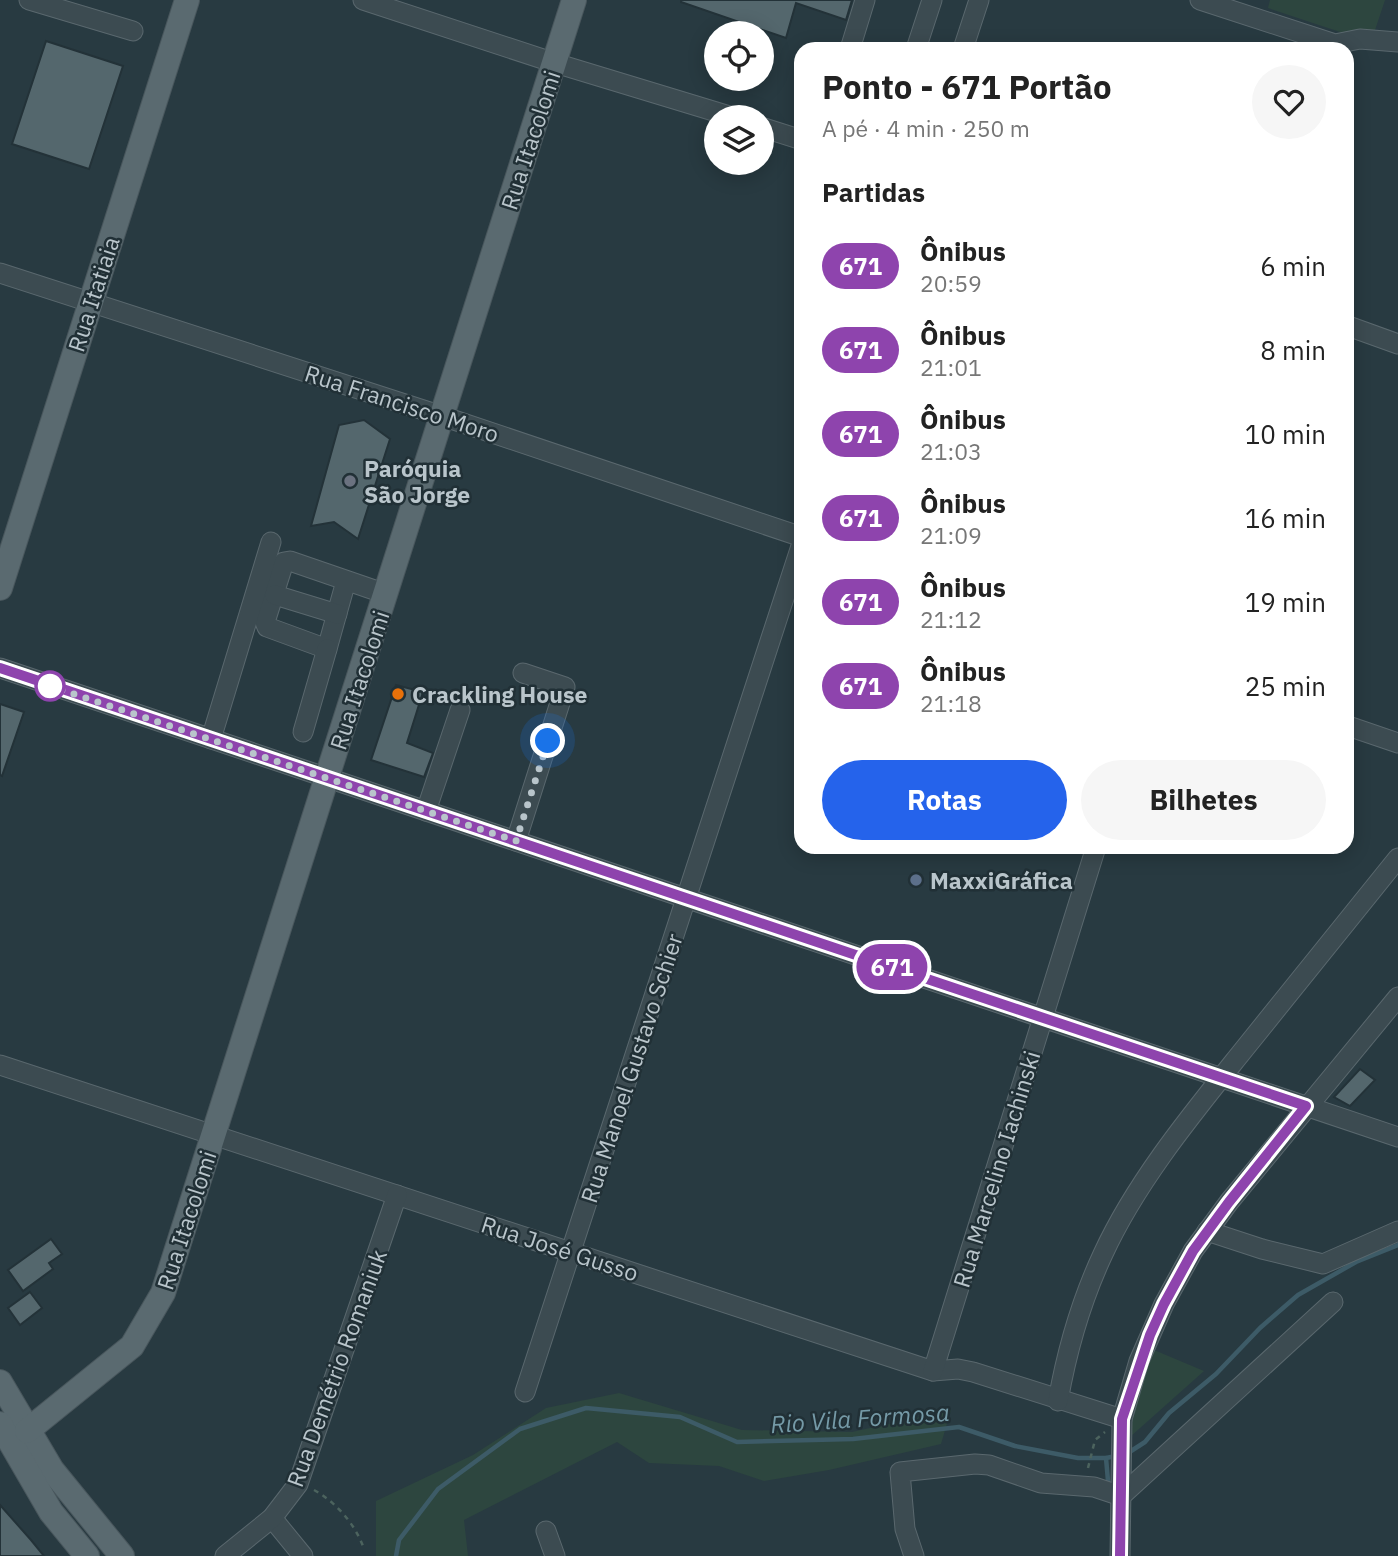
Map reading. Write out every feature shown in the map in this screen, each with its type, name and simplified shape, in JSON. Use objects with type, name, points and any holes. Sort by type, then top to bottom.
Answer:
[{"type":"main road","name":"Rua Itatiaia","points":[[0,588],[187,0]]},
{"type":"main road","name":"Rua Itacolomi","points":[[27,1431],[132,1346],[163,1293],[574,0]]},
{"type":"main road","points":[[0,1382],[27,1431],[66,1488],[122,1556]]},
{"type":"main road","points":[[0,1412],[27,1431]]},
{"type":"main road","points":[[0,1423],[51,1512],[87,1556]]},
{"type":"street","points":[[29,0],[133,32]]},
{"type":"street","points":[[363,0],[704,108]]},
{"type":"street","points":[[852,42],[865,0]]},
{"type":"street","points":[[918,42],[932,0]]},
{"type":"street","points":[[965,42],[979,0]]},
{"type":"street","points":[[1200,0],[1322,42]]},
{"type":"street","points":[[1349,42],[1360,39],[1398,42]]},
{"type":"street","points":[[774,131],[794,137]]},
{"type":"street","name":"Rua Francisco Moro","points":[[0,273],[442,416],[794,534]]},
{"type":"street","points":[[1354,328],[1398,344]]},
{"type":"street","points":[[211,739],[271,542]]},
{"type":"street","points":[[327,649],[267,627],[265,622],[285,562],[290,561],[386,594]]},
{"type":"street","name":"Rua Manoel Gustavo Schier","points":[[524,1392],[794,567]]},
{"type":"street","points":[[303,732],[346,582]]},
{"type":"street","points":[[275,595],[337,614]]},
{"type":"street","points":[[0,669],[1398,1137]]},
{"type":"street","points":[[516,841],[565,687],[523,674]]},
{"type":"street","points":[[426,811],[460,710]]},
{"type":"street","points":[[1354,728],[1398,743]]},
{"type":"street","name":"Rua Marcelino Iachinski","points":[[933,1371],[1094,854]]},
{"type":"street","points":[[1058,1401],[1075,1325],[1104,1252],[1146,1180],[1221,1078],[1398,858]]},
{"type":"street","points":[[1120,1556],[1122,1419],[1139,1361],[1164,1304],[1207,1231],[1306,1106],[1392,1014],[1398,997]]},
{"type":"street","name":"Rua José Gusso","points":[[0,1065],[933,1371],[958,1368],[1122,1419]]},
{"type":"street","name":"Rua Demétrio Romaniuk","points":[[225,1556],[272,1518],[298,1484],[397,1195]]},
{"type":"street","points":[[1207,1231],[1262,1249],[1323,1264],[1398,1231]]},
{"type":"street","points":[[1121,1496],[1333,1301]]},
{"type":"street","points":[[914,1556],[905,1529],[900,1472],[989,1465],[1041,1483],[1094,1487],[1121,1496]]},
{"type":"street","points":[[272,1518],[303,1556]]},
{"type":"street","points":[[546,1531],[555,1556]]},
{"type":"path","points":[[1088,1468],[1091,1451]]},
{"type":"path","points":[[298,1484],[325,1496],[333,1503],[356,1530],[364,1549]]},
{"type":"green space","points":[[1270,0],[1385,0],[1375,30],[1349,35],[1268,8]]},
{"type":"green space","points":[[1154,1350],[1204,1371],[1130,1437],[1135,1404]]},
{"type":"green space","points":[[619,1393],[742,1430],[852,1432],[951,1410],[941,1444],[829,1470],[764,1481],[719,1466],[649,1463],[617,1442],[464,1520],[468,1556],[376,1556],[376,1501],[473,1455],[546,1408]]},
{"type":"building","points":[[852,0],[846,20],[796,3],[786,38],[774,34],[774,21],[736,21],[681,2]]},
{"type":"building","points":[[46,41],[123,66],[89,169],[12,144]]},
{"type":"building","name":"Paróquia São Jorge","points":[[364,420],[390,439],[358,539],[334,522],[311,526],[339,425]]},
{"type":"building","points":[[396,685],[423,692],[407,743],[433,753],[424,777],[371,760]]},
{"type":"building","points":[[0,704],[24,712],[2,776],[0,775]]},
{"type":"building","points":[[1360,1069],[1375,1080],[1350,1106],[1334,1097]]},
{"type":"building","points":[[51,1239],[62,1254],[49,1263],[53,1269],[23,1291],[8,1270]]},
{"type":"building","points":[[30,1292],[42,1308],[20,1325],[8,1308]]},
{"type":"building","points":[[0,1505],[31,1540],[44,1556],[0,1556]]},
{"type":"waterway","name":"Rio Vila Formosa","points":[[1128,1453],[1145,1442],[1169,1413],[1216,1374],[1260,1328],[1298,1295],[1356,1262],[1398,1245]]},
{"type":"waterway","name":"Rio Vila Formosa","points":[[396,1556],[399,1540],[438,1489],[520,1429],[586,1408],[680,1417],[737,1442],[853,1439],[959,1427],[1015,1446],[1078,1458],[1116,1456]]},
{"type":"waterway","points":[[1106,1458],[1108,1481]]},
{"type":"bus line","name":"671","points":[[0,668],[1306,1106],[1193,1251],[1164,1304],[1139,1361],[1122,1419],[1120,1556]]},
{"type":"place","name":"Paróquia São Jorge","points":[[350,481]]},
{"type":"place","name":"Crackling House","points":[[398,694]]},
{"type":"place","name":"MaxxiGráfica","points":[[916,880]]},
{"type":"route","points":[[50,686],[516,841],[548,741]]}]
